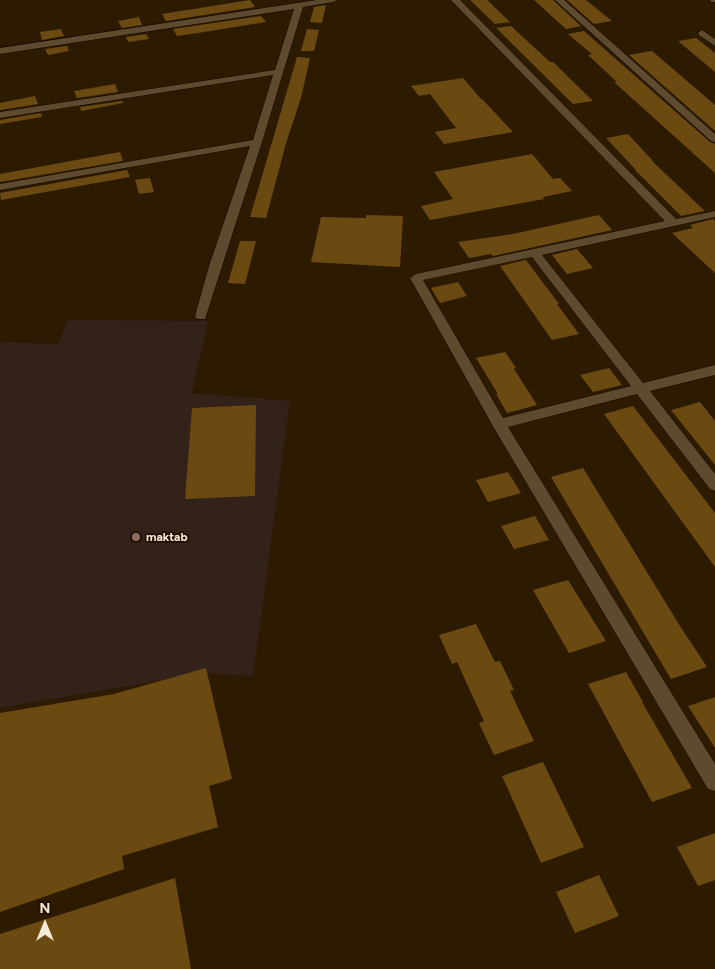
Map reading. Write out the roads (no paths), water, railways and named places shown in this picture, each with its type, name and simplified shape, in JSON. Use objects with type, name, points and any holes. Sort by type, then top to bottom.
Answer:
[{"type":"street","points":[[263,0],[269,9]]},
{"type":"street","points":[[0,51],[333,0]]},
{"type":"street","points":[[455,0],[674,224]]},
{"type":"street","points":[[559,0],[715,139]]},
{"type":"street","points":[[201,316],[215,266],[257,142],[299,5]]},
{"type":"street","points":[[702,32],[715,43]]},
{"type":"street","points":[[0,115],[277,72]]},
{"type":"street","points":[[0,187],[257,142]]},
{"type":"street","points":[[715,214],[416,278],[499,424],[715,782]]},
{"type":"street","points":[[535,253],[715,485]]},
{"type":"street","points":[[499,424],[715,370]]},
{"type":"place","name":"maktab","points":[[136,537]]}]
